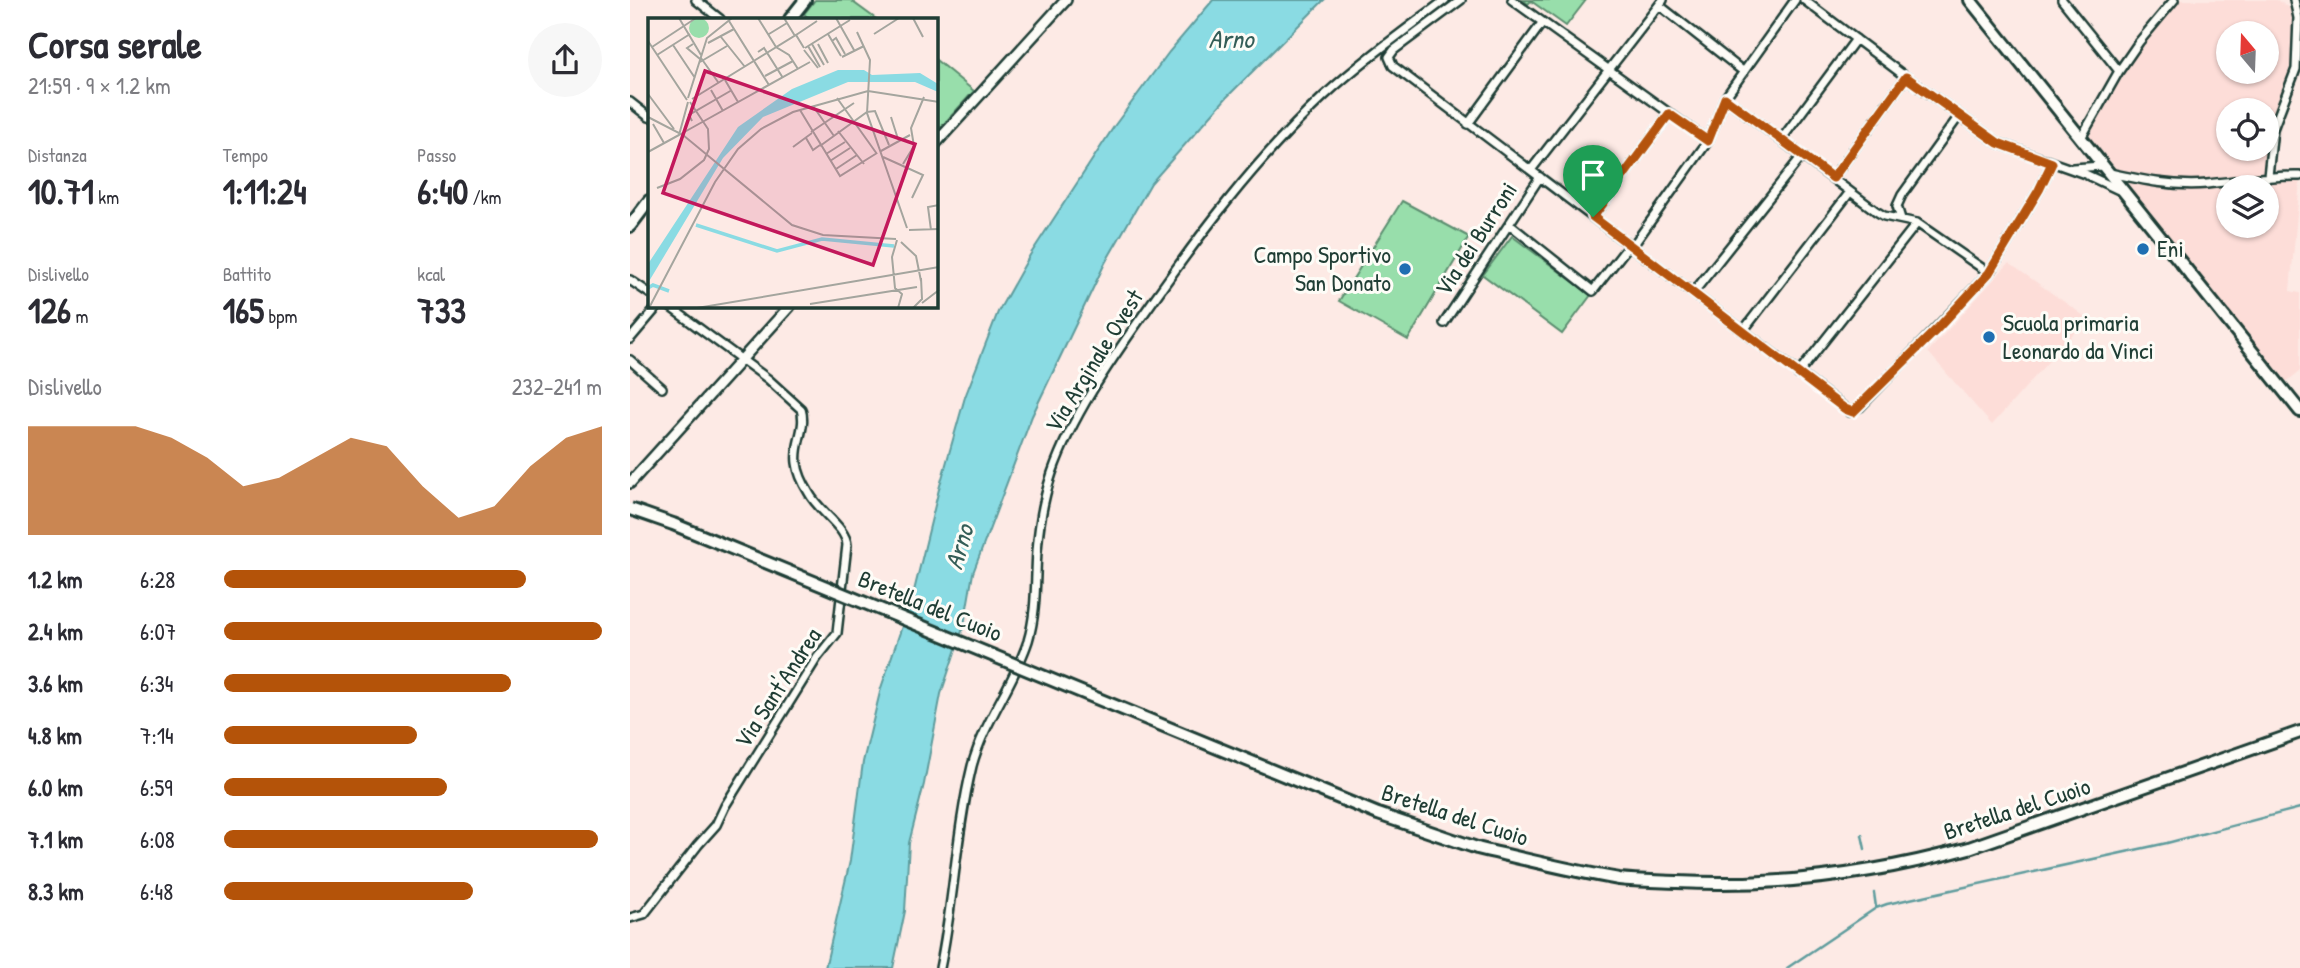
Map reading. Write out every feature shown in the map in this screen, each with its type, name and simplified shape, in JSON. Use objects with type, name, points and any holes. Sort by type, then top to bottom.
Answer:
[{"type":"main road","points":[[796,17],[805,0]]},
{"type":"main road","points":[[1970,0],[2299,409]]},
{"type":"main road","points":[[630,226],[648,202]]},
{"type":"main road","name":"Bretella del Cuoio","points":[[630,509],[686,529],[1378,814],[1477,848],[1565,869],[1622,879],[1727,885],[1803,881],[1917,863],[1969,848],[2300,732]]},
{"type":"street","points":[[696,0],[714,17]]},
{"type":"street","points":[[938,136],[1066,0]]},
{"type":"street","name":"Via Arginale Ovest","points":[[940,968],[950,918],[961,823],[973,764],[1027,642],[1034,612],[1037,548],[1044,499],[1063,446],[1091,394],[1128,336],[1181,262],[1251,173],[1323,97],[1445,0]]},
{"type":"street","points":[[1461,0],[1394,50],[1389,57],[1392,66],[1798,374],[1853,412],[1989,273],[2039,190],[2052,163]]},
{"type":"street","points":[[1512,0],[1708,141]]},
{"type":"street","points":[[1509,224],[1593,291],[1631,246],[1708,141],[1725,98],[1795,0]]},
{"type":"street","points":[[1804,0],[1998,143],[2064,167],[2083,171],[2126,195]]},
{"type":"street","points":[[2062,0],[2119,71]]},
{"type":"street","points":[[2268,175],[2273,129],[2296,69],[2298,18],[2294,0]]},
{"type":"street","points":[[2083,171],[2088,158],[2084,141],[2119,71],[2169,2]]},
{"type":"street","points":[[1531,170],[1661,3],[1744,72]]},
{"type":"street","points":[[1468,124],[1542,23]]},
{"type":"street","points":[[1781,140],[1856,39]]},
{"type":"street","points":[[1833,178],[1906,77]]},
{"type":"street","points":[[1725,98],[1884,216],[1917,223],[1989,273]]},
{"type":"street","points":[[630,102],[648,116]]},
{"type":"street","points":[[1593,217],[1671,115]]},
{"type":"street","points":[[1901,219],[1897,206],[1902,195],[1959,116]]},
{"type":"street","points":[[1693,293],[1802,156]]},
{"type":"street","points":[[2083,171],[2106,170],[2153,183],[2179,185],[2216,183]]},
{"type":"street","points":[[2279,176],[2300,176]]},
{"type":"street","name":"Via dei Burroni","points":[[1444,323],[1540,177]]},
{"type":"street","points":[[1743,331],[1850,192]]},
{"type":"street","points":[[1798,374],[1917,223]]},
{"type":"street","points":[[630,280],[648,292]]},
{"type":"street","points":[[630,339],[656,308]]},
{"type":"street","name":"Via Sant'Andrea","points":[[630,918],[644,914],[716,825],[725,806],[817,658],[837,633],[847,538],[815,503],[797,464],[803,428],[801,409],[785,393],[672,308]]},
{"type":"street","points":[[630,483],[788,308]]},
{"type":"street","points":[[630,360],[662,388]]},
{"type":"shaded area","points":[[2180,0],[2277,0],[2294,11],[2294,68],[2279,104],[2279,98],[2216,98],[2216,161],[2265,161],[2263,175],[2216,175],[2216,238],[2279,238],[2279,181],[2300,180],[2290,291],[2300,293],[2300,371],[2286,382],[2085,133],[2140,45]]},
{"type":"shaded area","points":[[2009,263],[2087,318],[1992,425],[1928,352]]},
{"type":"green space","points":[[815,0],[850,0],[875,18],[809,18],[804,14]]},
{"type":"green space","points":[[1523,0],[1586,0],[1566,26],[1531,1],[1528,4]]},
{"type":"green space","points":[[938,62],[974,91],[940,128],[938,126]]},
{"type":"green space","name":"Campo Sportivo San Donato","points":[[1402,201],[1469,237],[1408,340],[1339,301]]},
{"type":"green space","points":[[1512,236],[1591,295],[1562,334],[1483,275]]},
{"type":"water","name":"Arno","points":[[1213,0],[1324,0],[1227,97],[1151,183],[1105,263],[1032,416],[973,573],[964,625],[941,694],[924,784],[909,843],[905,911],[893,968],[825,968],[850,861],[863,762],[881,688],[914,591],[965,397],[998,312],[1030,255],[1115,125],[1169,52]]},
{"type":"waterway","points":[[1787,968],[1876,908],[1887,904],[2167,843],[2300,808]]},
{"type":"waterway","points":[[1862,835],[1865,849]]},
{"type":"waterway","points":[[1874,893],[1876,907]]},
{"type":"place","name":"Eni","points":[[2143,249]]},
{"type":"place","name":"Campo Sportivo San Donato","points":[[1405,269]]},
{"type":"place","name":"Scuola primaria Leonardo da Vinci","points":[[1989,337]]},
{"type":"route","points":[[1906,77],[1998,143],[2052,163],[2039,190],[1989,273],[1853,412],[1845,409],[1593,217],[1669,114],[1708,141],[1725,98],[1833,178],[1906,77]]}]
